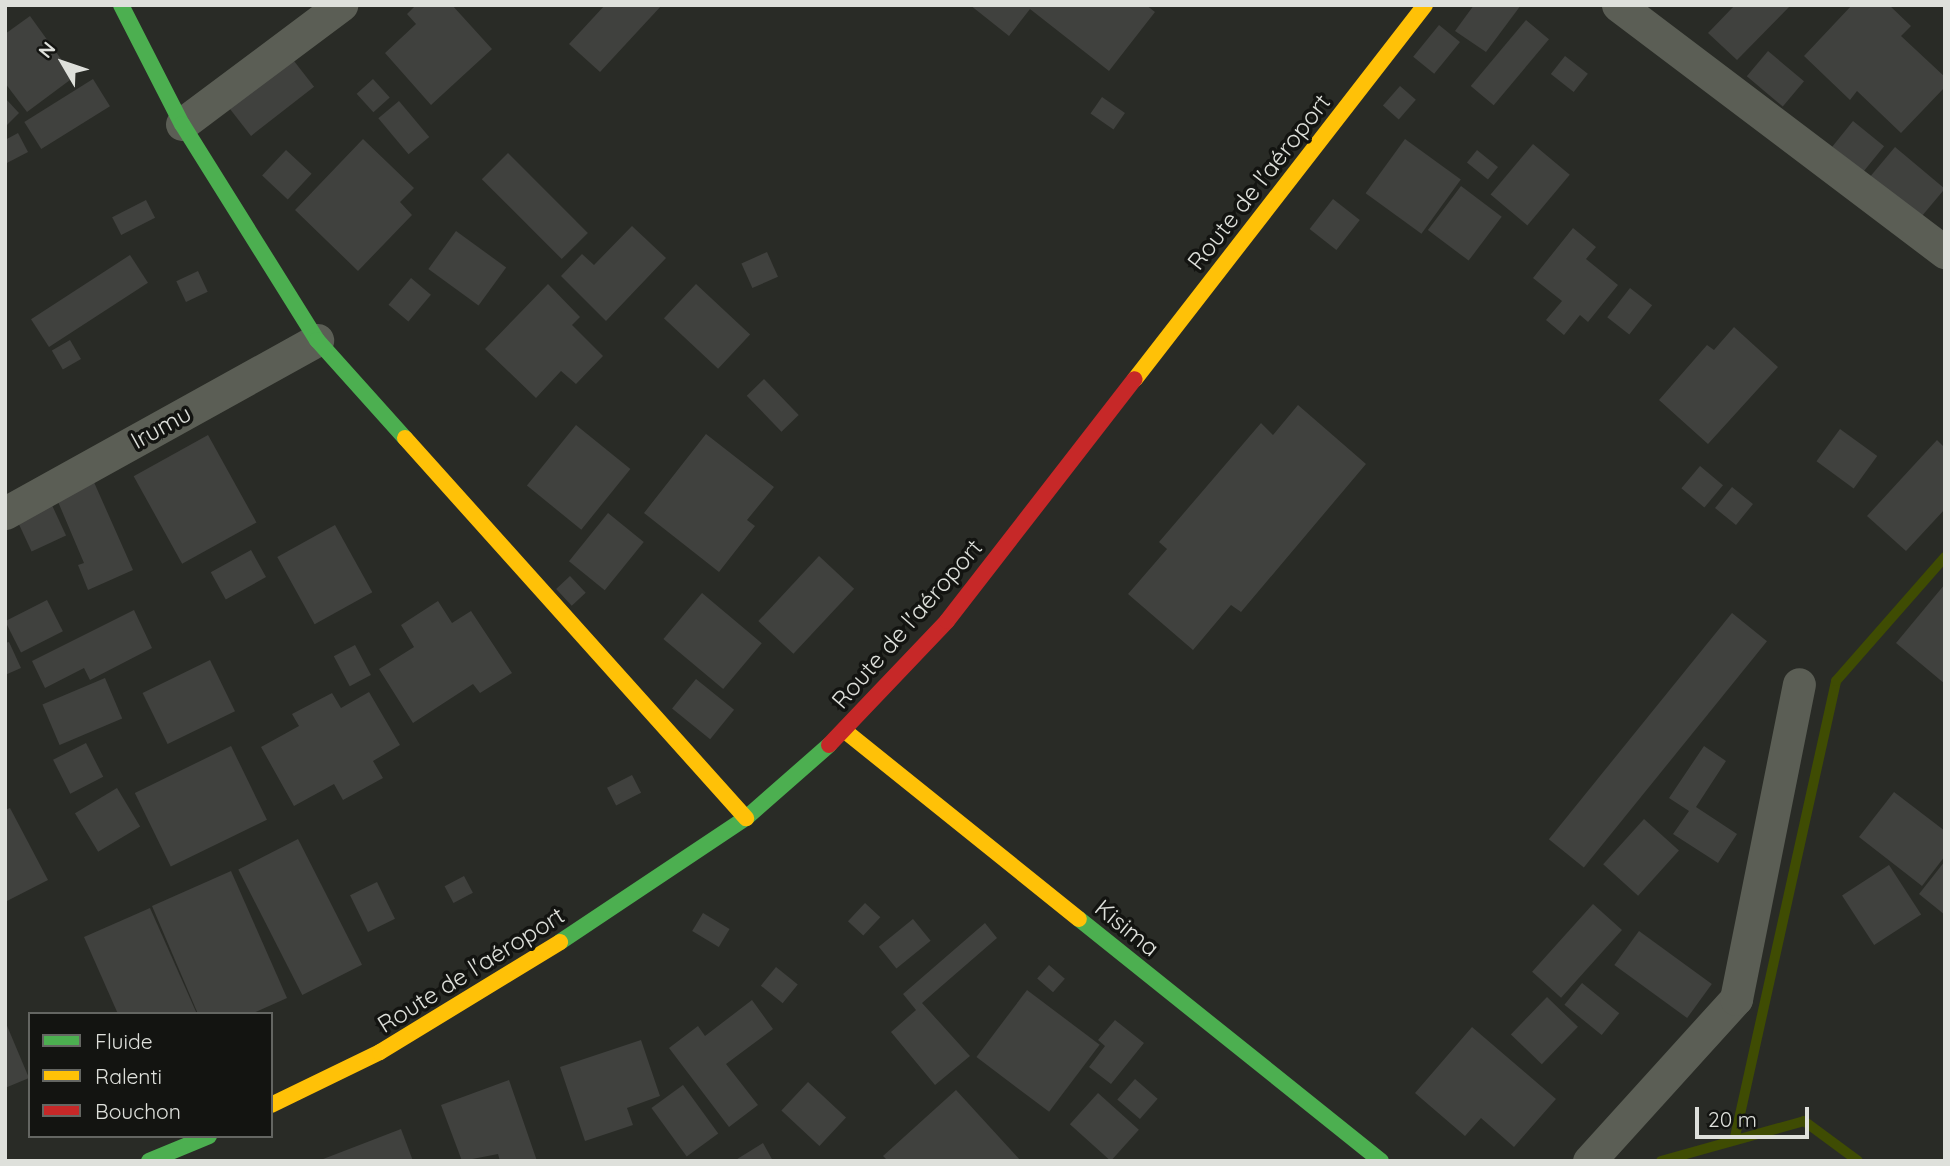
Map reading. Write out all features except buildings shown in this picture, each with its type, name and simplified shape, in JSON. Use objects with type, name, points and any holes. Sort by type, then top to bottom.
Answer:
[{"type":"street","points":[[121,5],[182,124],[317,340],[746,818]]},
{"type":"street","points":[[182,124],[341,5]]},
{"type":"street","name":"Route de l'aéroport","points":[[273,1104],[380,1052],[522,968],[746,818],[845,731],[947,621],[1425,5]]},
{"type":"street","points":[[1618,5],[1945,252]]},
{"type":"street","name":"Irumu","points":[[5,513],[317,340]]},
{"type":"street","points":[[1589,1161],[1736,999],[1799,684]]},
{"type":"street","name":"Kisima","points":[[845,731],[1381,1161]]},
{"type":"street","points":[[149,1161],[203,1138]]},
{"type":"waterway","points":[[1735,1137],[1836,681],[1945,557]]},
{"type":"waterway","points":[[1661,1161],[1804,1121],[1858,1161]]},
{"type":"traffic: fast","points":[[121,5],[182,124],[317,340],[405,438]]},
{"type":"traffic: fast","points":[[560,942],[746,818],[829,745]]},
{"type":"traffic: fast","points":[[1079,919],[1381,1161]]},
{"type":"traffic: fast","points":[[149,1161],[204,1138]]},
{"type":"traffic: slow","points":[[1135,379],[1425,5]]},
{"type":"traffic: slow","points":[[405,438],[746,818]]},
{"type":"traffic: slow","points":[[845,731],[1079,919]]},
{"type":"traffic: slow","points":[[273,1104],[380,1052],[560,942]]},
{"type":"traffic: jam","points":[[829,745],[947,621],[1135,379]]}]
